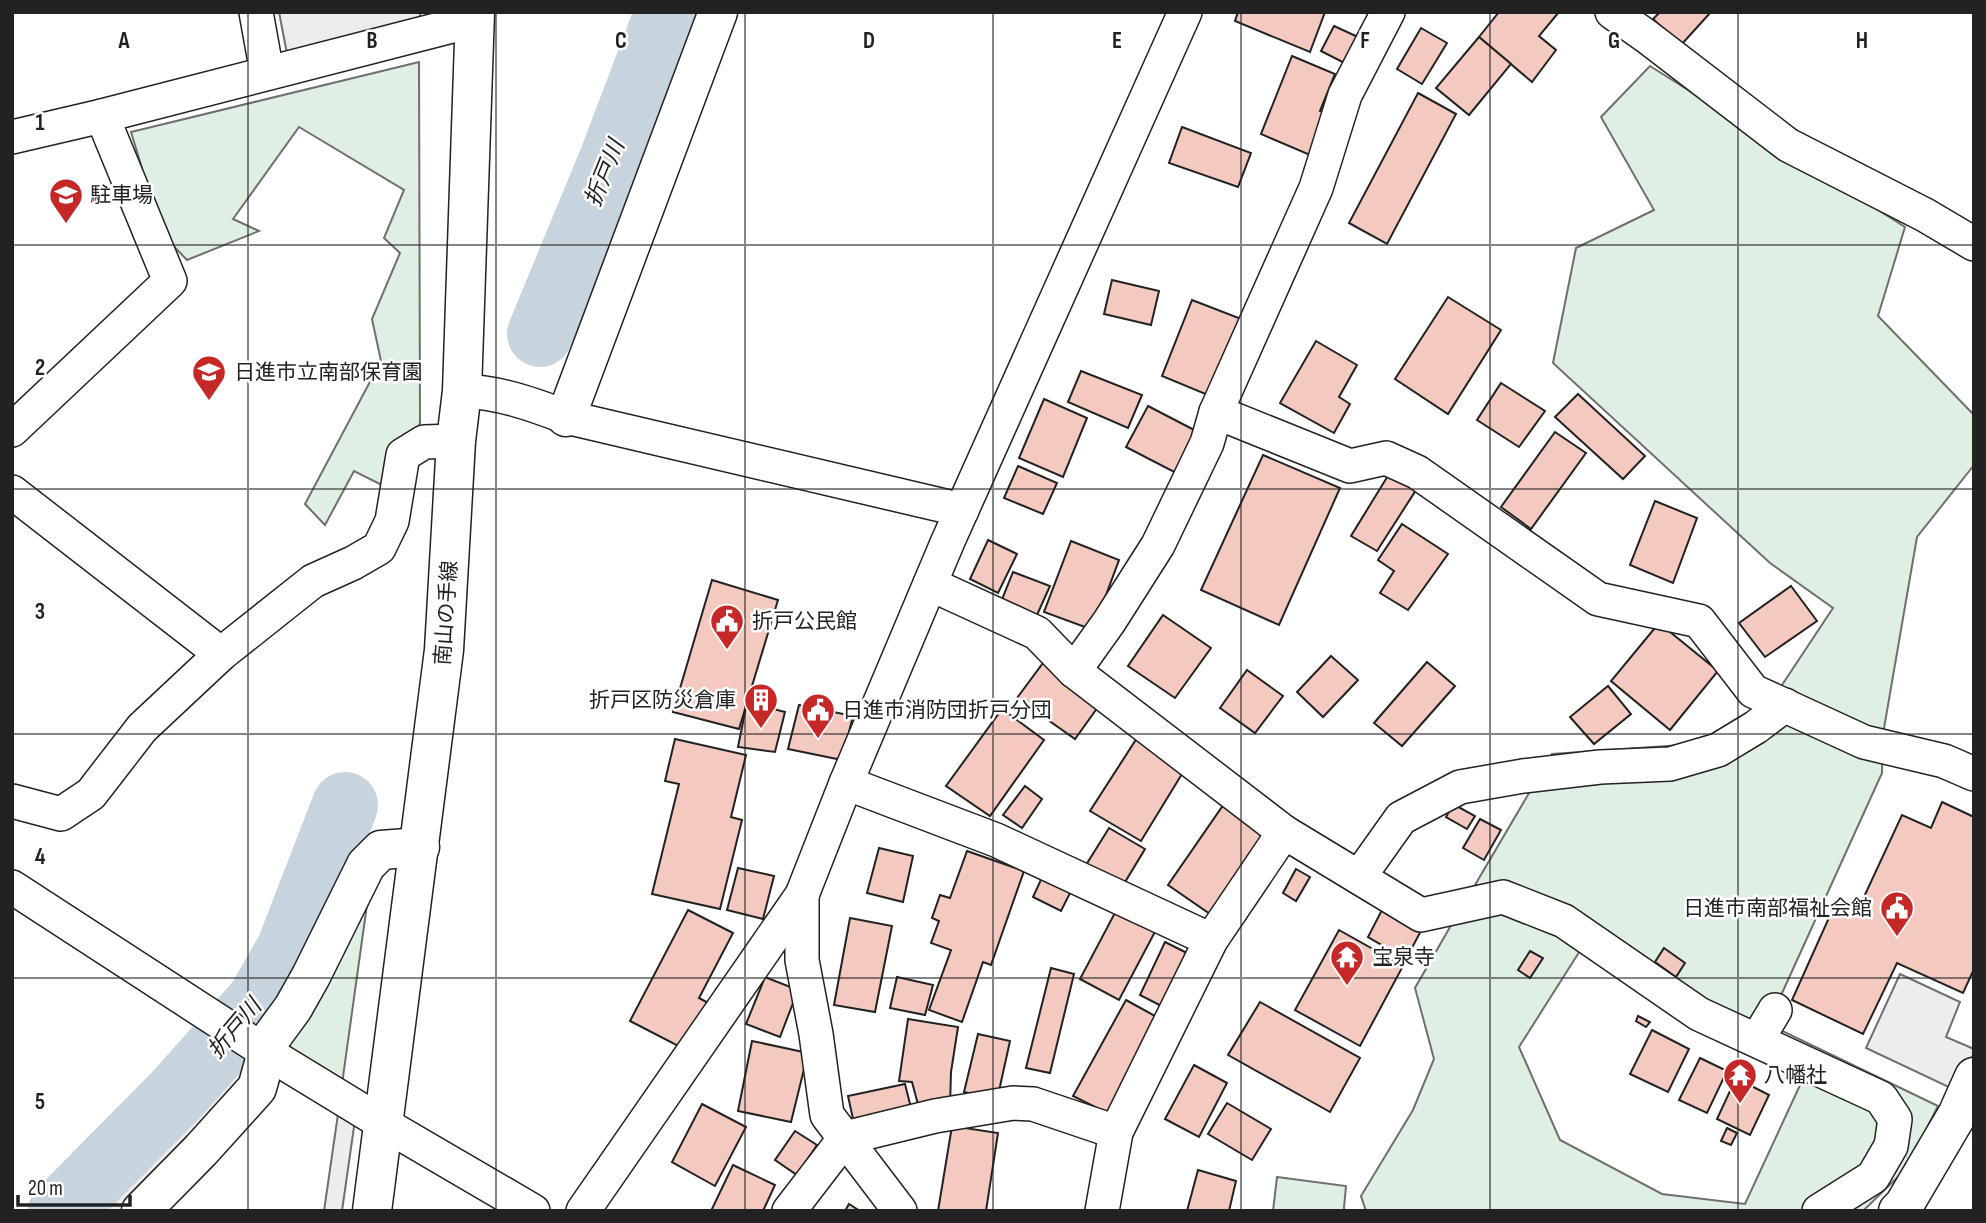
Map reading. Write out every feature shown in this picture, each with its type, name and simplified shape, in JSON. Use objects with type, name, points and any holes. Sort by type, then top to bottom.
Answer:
[{"type":"street","points":[[256,12],[267,73]]},
{"type":"street","points":[[566,417],[718,12]]},
{"type":"street","points":[[583,1211],[802,895],[846,783],[962,510],[1185,12]]},
{"type":"street","points":[[1074,671],[1158,545],[1208,443],[1216,412],[1316,188],[1345,95],[1388,12]]},
{"type":"street","points":[[1612,12],[1787,145],[1925,215],[1974,244]]},
{"type":"street","points":[[12,137],[267,73],[475,16]]},
{"type":"street","name":"南山の手線","points":[[372,1211],[444,650],[462,391],[475,16]]},
{"type":"street","points":[[12,430],[170,281],[102,116]]},
{"type":"street","points":[[462,391],[481,391],[529,402],[566,417],[962,510]]},
{"type":"street","points":[[1216,412],[1350,466],[1386,458],[1418,472],[1598,598],[1699,621],[1753,691],[1864,742],[1944,761],[1974,774]]},
{"type":"street","points":[[12,801],[61,814],[91,794],[142,729],[222,654],[313,581],[379,548],[392,521],[403,455],[424,442],[457,441]]},
{"type":"street","points":[[12,492],[222,654]]},
{"type":"street","points":[[930,584],[1037,633],[1074,671],[1284,832],[1421,915],[1503,897],[1564,921],[1699,1014],[1881,1098],[1895,1118],[1891,1146],[1873,1177],[1819,1211]]},
{"type":"street","points":[[1359,877],[1401,818],[1460,787],[1600,767],[1670,764],[1718,750],[1785,705]]},
{"type":"street","points":[[846,783],[996,840],[1211,940]]},
{"type":"street","points":[[1102,1211],[1116,1132],[1211,940],[1284,832]]},
{"type":"street","points":[[141,1211],[257,1088],[263,1069],[261,1049],[293,1007],[311,976],[366,865],[382,850],[420,847]]},
{"type":"street","points":[[12,887],[261,1049],[533,1211]]},
{"type":"street","points":[[802,895],[802,960],[827,1115],[900,1211]]},
{"type":"street","points":[[1757,1040],[1775,1010]]},
{"type":"street","points":[[1898,1211],[1957,1115],[1974,1077]]},
{"type":"street","points":[[789,1211],[845,1138],[935,1116],[1013,1103],[1033,1104],[1116,1132]]},
{"type":"green space","points":[[419,62],[420,423],[390,502],[382,485],[354,471],[325,525],[305,504],[381,361],[372,319],[400,253],[384,238],[404,190],[299,127],[233,219],[259,231],[187,260],[162,234],[131,132]]},
{"type":"green space","points":[[1650,66],[1905,227],[1878,316],[1974,415],[1974,465],[1917,537],[1883,734],[1882,773],[1768,1024],[1938,1106],[1906,1169],[1863,1211],[1366,1211],[1361,1196],[1413,1110],[1434,1059],[1415,988],[1457,915],[1500,908],[1583,946],[1519,1047],[1560,1140],[1662,1194],[1745,1204],[1814,1055],[1697,1001],[1512,888],[1475,885],[1552,754],[1696,744],[1772,700],[1833,608],[1770,563],[1553,363],[1576,248],[1654,210],[1601,117]]},
{"type":"green space","points":[[371,876],[342,1084],[278,1047]]},
{"type":"green space","points":[[178,1111],[188,1121],[157,1153],[147,1143]]},
{"type":"green space","points":[[112,1177],[121,1186],[97,1211],[77,1211]]},
{"type":"green space","points":[[1277,1177],[1346,1186],[1345,1211],[1273,1211]]},
{"type":"shaded area","points":[[279,12],[420,12],[421,30],[288,59]]},
{"type":"shaded area","points":[[1900,974],[1960,1002],[1946,1037],[1974,1049],[1974,1053],[1957,1091],[1866,1048]]},
{"type":"shaded area","points":[[250,1055],[255,1063],[125,1211],[97,1211],[120,1186],[112,1177],[147,1143],[157,1153],[188,1121],[178,1111],[213,1075],[224,1083]]},
{"type":"shaded area","points":[[339,1107],[355,1120],[342,1211],[324,1211]]},
{"type":"building","points":[[1238,12],[1325,12],[1310,52],[1235,21]]},
{"type":"building","points":[[1499,12],[1559,12],[1539,36],[1556,50],[1532,82],[1479,37]]},
{"type":"building","points":[[1660,12],[1711,12],[1681,45],[1653,19]]},
{"type":"building","points":[[1334,26],[1369,42],[1356,69],[1321,51]]},
{"type":"building","points":[[1421,28],[1447,43],[1422,84],[1397,69]]},
{"type":"building","points":[[1479,37],[1511,64],[1469,115],[1436,88]]},
{"type":"building","points":[[1292,56],[1335,74],[1320,111],[1333,116],[1317,158],[1261,134]]},
{"type":"building","points":[[1418,93],[1456,114],[1387,244],[1349,223]]},
{"type":"building","points":[[1182,127],[1251,153],[1238,187],[1169,163]]},
{"type":"building","points":[[1112,280],[1159,291],[1151,325],[1104,314]]},
{"type":"building","points":[[1448,297],[1501,330],[1448,414],[1395,379]]},
{"type":"building","points":[[1192,300],[1244,320],[1215,398],[1162,376]]},
{"type":"building","points":[[1316,341],[1357,365],[1339,397],[1350,404],[1334,433],[1280,403]]},
{"type":"building","points":[[1081,371],[1142,395],[1128,428],[1068,402]]},
{"type":"building","points":[[1501,383],[1545,411],[1519,447],[1477,420]]},
{"type":"building","points":[[1578,394],[1645,456],[1623,479],[1555,417]]},
{"type":"building","points":[[1044,399],[1087,418],[1063,477],[1019,458]]},
{"type":"building","points":[[1148,406],[1200,433],[1178,474],[1126,447]]},
{"type":"building","points":[[1555,432],[1586,453],[1531,529],[1501,507]]},
{"type":"building","points":[[1263,455],[1340,488],[1279,625],[1201,590]]},
{"type":"building","points":[[1018,466],[1057,483],[1043,514],[1004,498]]},
{"type":"building","points":[[1389,474],[1416,490],[1377,551],[1351,536]]},
{"type":"building","points":[[1655,501],[1697,518],[1673,583],[1630,565]]},
{"type":"building","points":[[1402,524],[1448,554],[1408,610],[1380,593],[1394,571],[1378,560]]},
{"type":"building","points":[[988,540],[1017,554],[998,593],[970,579]]},
{"type":"building","points":[[1071,541],[1119,560],[1093,630],[1044,612]]},
{"type":"building","points":[[1013,572],[1050,586],[1037,615],[1001,602]]},
{"type":"building","name":"折戸公民館","points":[[712,580],[778,600],[739,729],[673,712]]},
{"type":"building","points":[[1791,586],[1817,621],[1765,657],[1739,623]]},
{"type":"building","points":[[1163,615],[1211,648],[1175,698],[1128,666]]},
{"type":"building","points":[[1659,623],[1718,671],[1670,730],[1611,681]]},
{"type":"building","points":[[1331,656],[1358,680],[1323,717],[1297,692]]},
{"type":"building","points":[[1046,659],[1103,700],[1075,739],[1017,698]]},
{"type":"building","points":[[1427,662],[1455,686],[1402,746],[1374,723]]},
{"type":"building","points":[[1247,670],[1283,696],[1255,733],[1220,708]]},
{"type":"building","points":[[1608,686],[1631,714],[1594,744],[1570,717]]},
{"type":"building","name":"折戸区防災倉庫","points":[[747,702],[785,712],[775,752],[738,747]]},
{"type":"building","name":"日進市消防団折戸分団","points":[[799,705],[853,716],[842,760],[788,749]]},
{"type":"building","points":[[1002,709],[1044,740],[990,816],[946,786]]},
{"type":"building","points":[[1137,738],[1185,769],[1141,841],[1090,811]]},
{"type":"building","points":[[675,739],[746,755],[731,817],[742,820],[720,909],[652,894],[679,784],[665,781]]},
{"type":"building","points":[[1025,786],[1042,799],[1022,828],[1003,815]]},
{"type":"building","name":"日進市南部福祉会館","points":[[1942,802],[1974,817],[1974,969],[1963,993],[1897,963],[1863,1034],[1792,1000],[1836,902],[1857,912],[1902,815],[1931,828]]},
{"type":"building","points":[[1224,804],[1269,836],[1213,916],[1168,885]]},
{"type":"building","points":[[1453,804],[1475,816],[1467,829],[1446,817]]},
{"type":"building","points":[[1480,819],[1501,830],[1484,860],[1463,848]]},
{"type":"building","points":[[1109,828],[1145,849],[1122,887],[1086,865]]},
{"type":"building","points":[[879,848],[913,856],[903,902],[867,893]]},
{"type":"building","points":[[967,851],[1024,871],[991,965],[983,962],[962,1022],[929,1010],[951,950],[931,943],[939,921],[932,918],[940,895],[950,898]]},
{"type":"building","points":[[738,868],[774,876],[763,919],[727,910]]},
{"type":"building","points":[[1296,869],[1310,877],[1296,901],[1283,893]]},
{"type":"building","points":[[1044,873],[1073,887],[1061,911],[1033,897]]},
{"type":"building","points":[[1384,906],[1423,927],[1406,959],[1368,937]]},
{"type":"building","points":[[1118,907],[1157,928],[1119,1000],[1080,979]]},
{"type":"building","points":[[688,910],[733,933],[699,998],[712,1005],[688,1051],[630,1021]]},
{"type":"building","points":[[850,918],[892,926],[875,1012],[834,1005]]},
{"type":"building","points":[[1339,930],[1403,966],[1360,1046],[1295,1010]]},
{"type":"building","points":[[1165,942],[1197,958],[1171,1011],[1140,995]]},
{"type":"building","points":[[1664,948],[1685,963],[1676,977],[1655,962]]},
{"type":"building","points":[[1530,951],[1543,958],[1530,978],[1518,970]]},
{"type":"building","points":[[1051,968],[1074,974],[1050,1073],[1026,1068]]},
{"type":"building","points":[[765,977],[798,990],[780,1037],[746,1024]]},
{"type":"building","points":[[897,977],[933,985],[925,1015],[890,1008]]},
{"type":"building","points":[[1126,1000],[1164,1021],[1111,1115],[1073,1096]]},
{"type":"building","points":[[1260,1002],[1360,1058],[1330,1112],[1228,1055]]},
{"type":"building","points":[[1638,1016],[1650,1022],[1646,1027],[1636,1021]]},
{"type":"building","points":[[908,1019],[958,1027],[951,1072],[950,1107],[920,1112],[912,1082],[899,1081]]},
{"type":"building","points":[[1652,1030],[1689,1049],[1668,1092],[1630,1074]]},
{"type":"building","points":[[978,1034],[1010,1041],[997,1100],[964,1092]]},
{"type":"building","points":[[752,1041],[808,1053],[791,1122],[738,1111]]},
{"type":"building","points":[[1700,1058],[1727,1071],[1707,1113],[1679,1100]]},
{"type":"building","points":[[1194,1065],[1227,1083],[1199,1137],[1165,1119]]},
{"type":"building","points":[[1736,1078],[1769,1095],[1750,1135],[1717,1119]]},
{"type":"building","points":[[905,1084],[913,1116],[855,1128],[848,1096]]},
{"type":"building","points":[[1227,1103],[1271,1129],[1252,1160],[1208,1134]]},
{"type":"building","points":[[702,1104],[746,1127],[715,1186],[672,1162]]},
{"type":"building","points":[[952,1126],[998,1133],[986,1211],[938,1211]]},
{"type":"building","points":[[1727,1128],[1737,1133],[1731,1145],[1721,1141]]},
{"type":"building","points":[[795,1131],[817,1145],[797,1175],[775,1160]]},
{"type":"building","points":[[733,1165],[775,1185],[763,1211],[711,1211]]},
{"type":"building","points":[[1198,1170],[1236,1181],[1229,1211],[1187,1211]]},
{"type":"building","points":[[849,1204],[860,1211],[845,1211]]},
{"type":"waterway","name":"折戸川","points":[[540,334],[613,157],[668,12]]},
{"type":"waterway","name":"折戸川","points":[[61,1211],[175,1096],[259,1002],[289,950],[345,805]]},
{"type":"place","name":"駐車場","points":[[66,225]]},
{"type":"place","name":"日進市立南部保育園","points":[[209,402]]},
{"type":"place","name":"折戸公民館","points":[[727,651]]},
{"type":"place","name":"折戸区防災倉庫","points":[[761,730]]},
{"type":"place","name":"日進市消防団折戸分団","points":[[818,740]]},
{"type":"place","name":"日進市南部福祉会館","points":[[1897,938]]},
{"type":"place","name":"宝泉寺","points":[[1347,987]]},
{"type":"place","name":"八幡社","points":[[1740,1105]]}]
